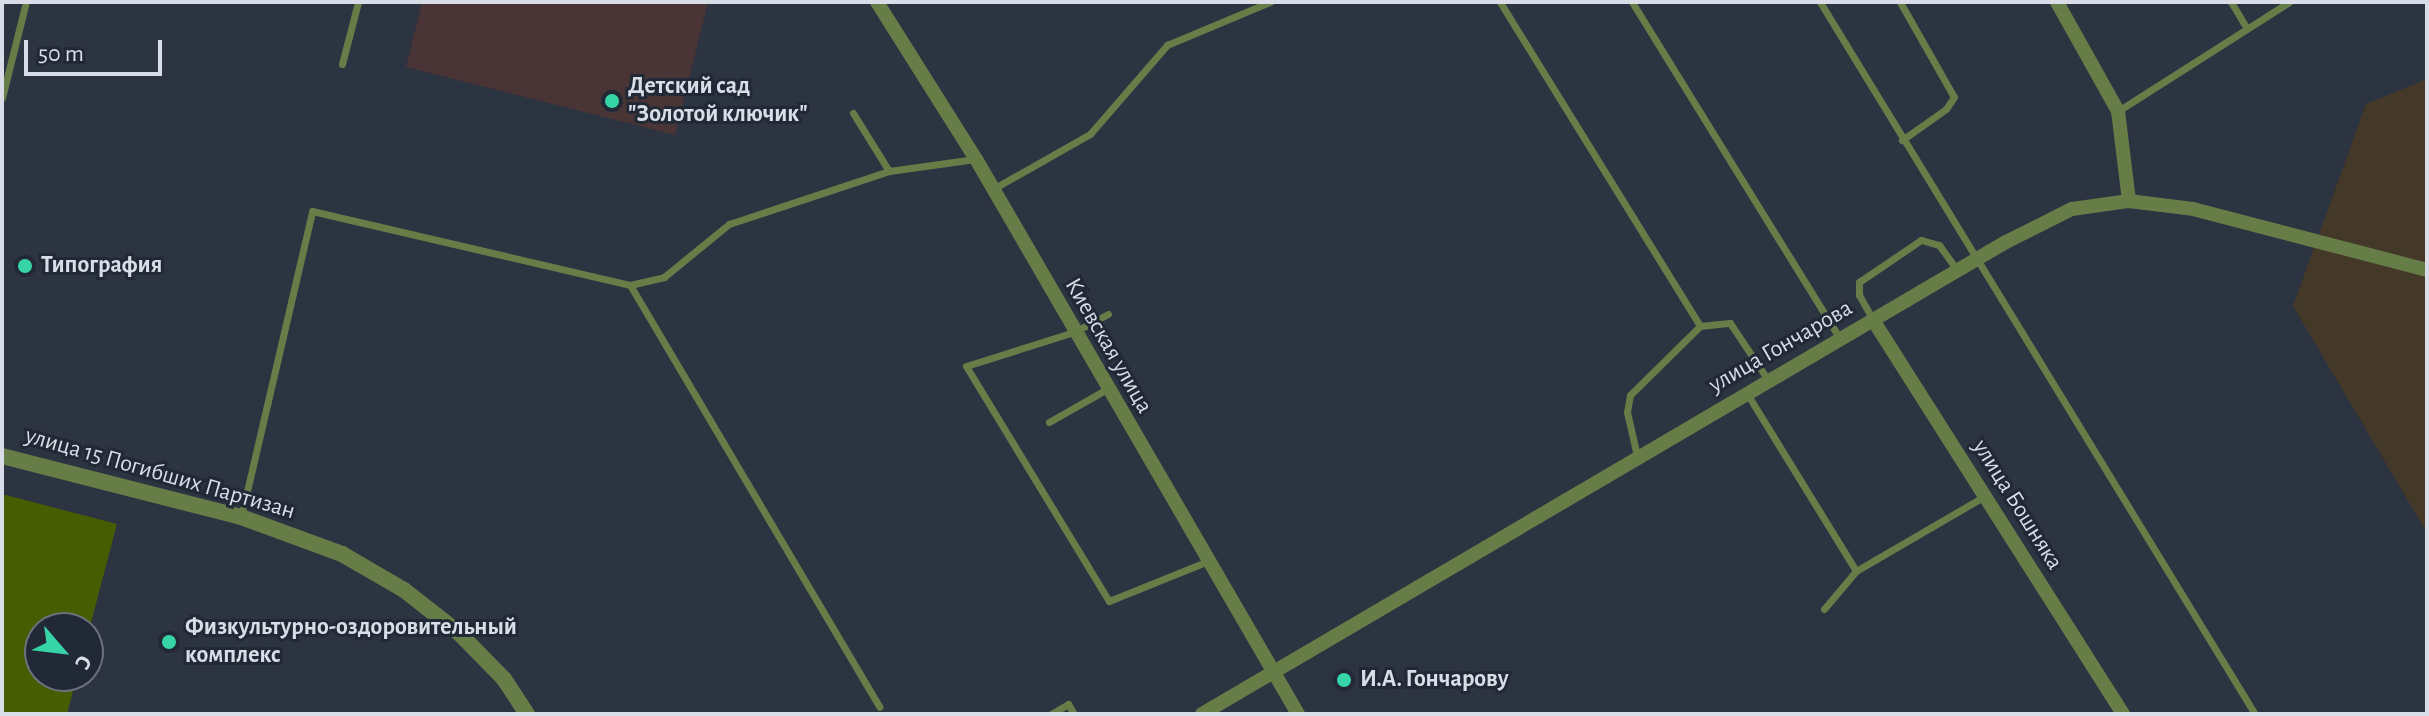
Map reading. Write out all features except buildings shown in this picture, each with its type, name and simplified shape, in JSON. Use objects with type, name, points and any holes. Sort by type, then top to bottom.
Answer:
[{"type":"street","name":"Киевская улица","points":[[877,2],[976,159],[1298,714]]},
{"type":"street","points":[[2057,2],[2118,111],[2129,201]]},
{"type":"street","name":"улица Гончарова","points":[[1202,714],[1746,392],[1974,260],[2072,209],[2129,201],[2193,209],[2427,270]]},
{"type":"street","name":"улица Бошняка","points":[[1873,320],[2123,714]]},
{"type":"street","name":"улица 15 Погибших Партизан","points":[[2,456],[241,517],[342,554],[404,590],[459,633],[504,679],[527,714]]},
{"type":"lane","points":[[2,98],[26,2]]},
{"type":"lane","points":[[342,64],[358,2]]},
{"type":"lane","points":[[993,189],[1090,134],[1167,45],[1270,2]]},
{"type":"lane","points":[[1500,2],[1700,326]]},
{"type":"lane","points":[[1632,2],[1840,339]]},
{"type":"lane","points":[[1820,2],[2252,713]]},
{"type":"lane","points":[[1900,2],[1954,97],[1946,109],[1902,140]]},
{"type":"lane","points":[[2231,2],[2247,29]]},
{"type":"lane","points":[[2118,111],[2289,2]]},
{"type":"lane","points":[[853,113],[889,171]]},
{"type":"lane","points":[[241,517],[312,211],[630,285],[664,277],[729,224],[889,171],[976,159]]},
{"type":"lane","points":[[1873,320],[1859,295],[1859,282],[1921,240],[1939,245],[1957,270]]},
{"type":"lane","points":[[630,285],[880,707]]},
{"type":"lane","points":[[1108,314],[1074,332],[966,366],[1109,601],[1208,561]]},
{"type":"lane","points":[[1637,456],[1627,412],[1630,395],[1700,326],[1730,323],[1768,380]]},
{"type":"lane","points":[[1049,422],[1107,389]]},
{"type":"lane","points":[[1746,392],[1856,571]]},
{"type":"lane","points":[[1824,609],[1856,571],[1985,496]]},
{"type":"lane","points":[[1051,714],[1068,704],[1074,714]]},
{"type":"shaded area","name":"Детский сад \"Золотой ключик\"","points":[[422,2],[708,2],[675,135],[406,67]]},
{"type":"shaded area","points":[[2427,79],[2427,533],[2293,306],[2366,104]]},
{"type":"green space","points":[[2,494],[117,524],[94,612],[24,612],[24,692],[73,692],[67,714],[2,714]]},
{"type":"place","name":"Детский сад \"Золотой ключик\"","points":[[612,101]]},
{"type":"place","name":"Типография","points":[[25,266]]},
{"type":"place","name":"Физкультурно-оздоровительный комплекс","points":[[169,642]]},
{"type":"place","name":"И.А. Гончарову","points":[[1344,680]]}]
